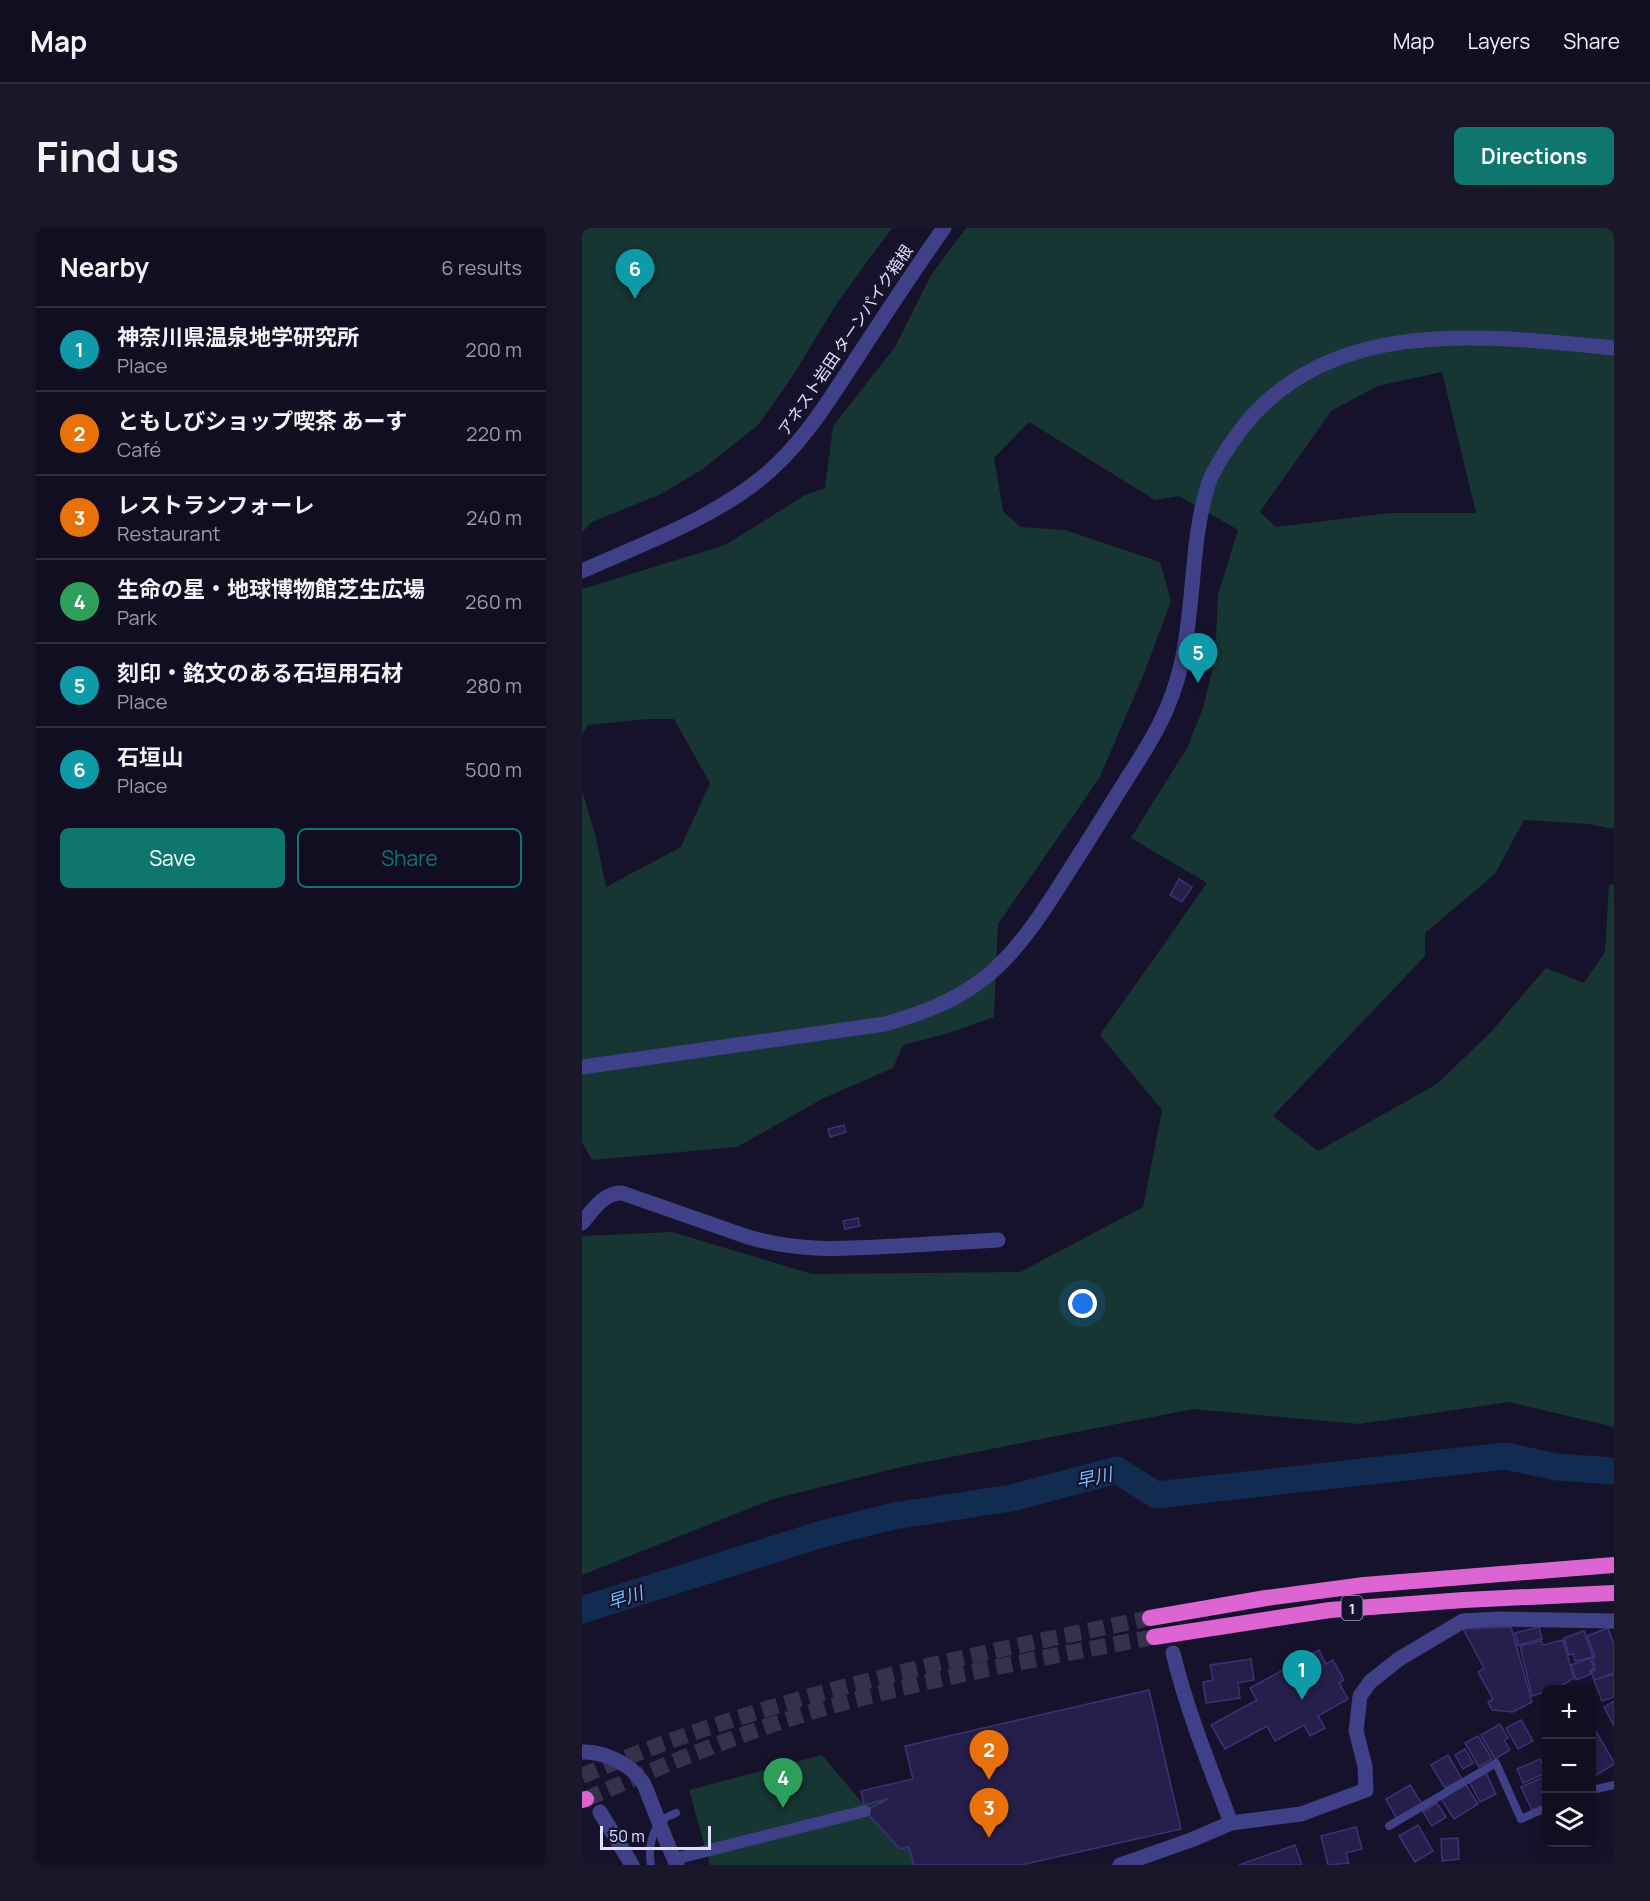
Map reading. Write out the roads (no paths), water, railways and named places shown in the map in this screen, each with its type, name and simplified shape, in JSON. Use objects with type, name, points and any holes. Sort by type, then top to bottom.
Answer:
[{"type":"highway","name":"1","points":[[1150,1618],[1266,1598],[1364,1585],[1614,1565]]},
{"type":"highway","name":"1","points":[[1485,1575],[1614,1573]]},
{"type":"highway","name":"1","points":[[1154,1637],[1330,1610],[1464,1600],[1614,1593]]},
{"type":"highway","name":"1","points":[[1552,1596],[1614,1599]]},
{"type":"street","name":"アネスト岩田 ターンパイク箱根","points":[[582,571],[714,510],[759,480],[789,452],[817,418],[912,272],[944,228]]},
{"type":"street","points":[[582,1067],[885,1024],[927,1012],[949,1001],[988,975],[1010,955],[1036,921],[1089,839],[1153,738],[1169,708],[1182,664],[1197,529],[1209,482],[1232,440],[1255,411],[1282,387],[1307,371],[1333,359],[1368,348],[1405,342],[1490,337],[1614,348]]},
{"type":"street","points":[[582,1223],[608,1195],[622,1193],[748,1237],[805,1249],[998,1240]]},
{"type":"street","points":[[1120,1865],[1231,1823],[1301,1814],[1366,1790],[1365,1766],[1356,1731],[1360,1696],[1370,1682],[1399,1659],[1463,1621],[1499,1619],[1614,1621]]},
{"type":"street","points":[[1173,1653],[1180,1684],[1231,1823]]},
{"type":"street","points":[[582,1752],[592,1752],[609,1757],[629,1768],[641,1780],[673,1856],[865,1811]]},
{"type":"street","points":[[600,1812],[632,1865]]},
{"type":"lane","points":[[1389,1826],[1496,1763],[1521,1819],[1542,1810]]},
{"type":"lane","points":[[1596,1789],[1614,1785]]},
{"type":"lane","points":[[651,1865],[649,1853],[653,1835],[662,1820],[676,1813]]},
{"type":"waterway","name":"早川","points":[[582,1610],[822,1534],[894,1516],[1011,1498],[1117,1470],[1156,1495],[1505,1456],[1557,1467],[1614,1471]]},
{"type":"tunnel","points":[[582,1776],[651,1748],[720,1724],[862,1682],[1005,1648],[1150,1618]]},
{"type":"tunnel","points":[[586,1799],[714,1746],[780,1722],[846,1702],[961,1675],[1154,1637]]},
{"type":"place","name":"石垣山","points":[[635,299]]},
{"type":"place","name":"刻印・銘文のある石垣用石材","points":[[1198,683]]},
{"type":"place","name":"神奈川県温泉地学研究所","points":[[1302,1700]]},
{"type":"place","name":"ともしびショップ喫茶 あーす","points":[[989,1780]]},
{"type":"place","name":"生命の星・地球博物館芝生広場","points":[[783,1808]]},
{"type":"place","name":"レストランフォーレ","points":[[989,1838]]}]
